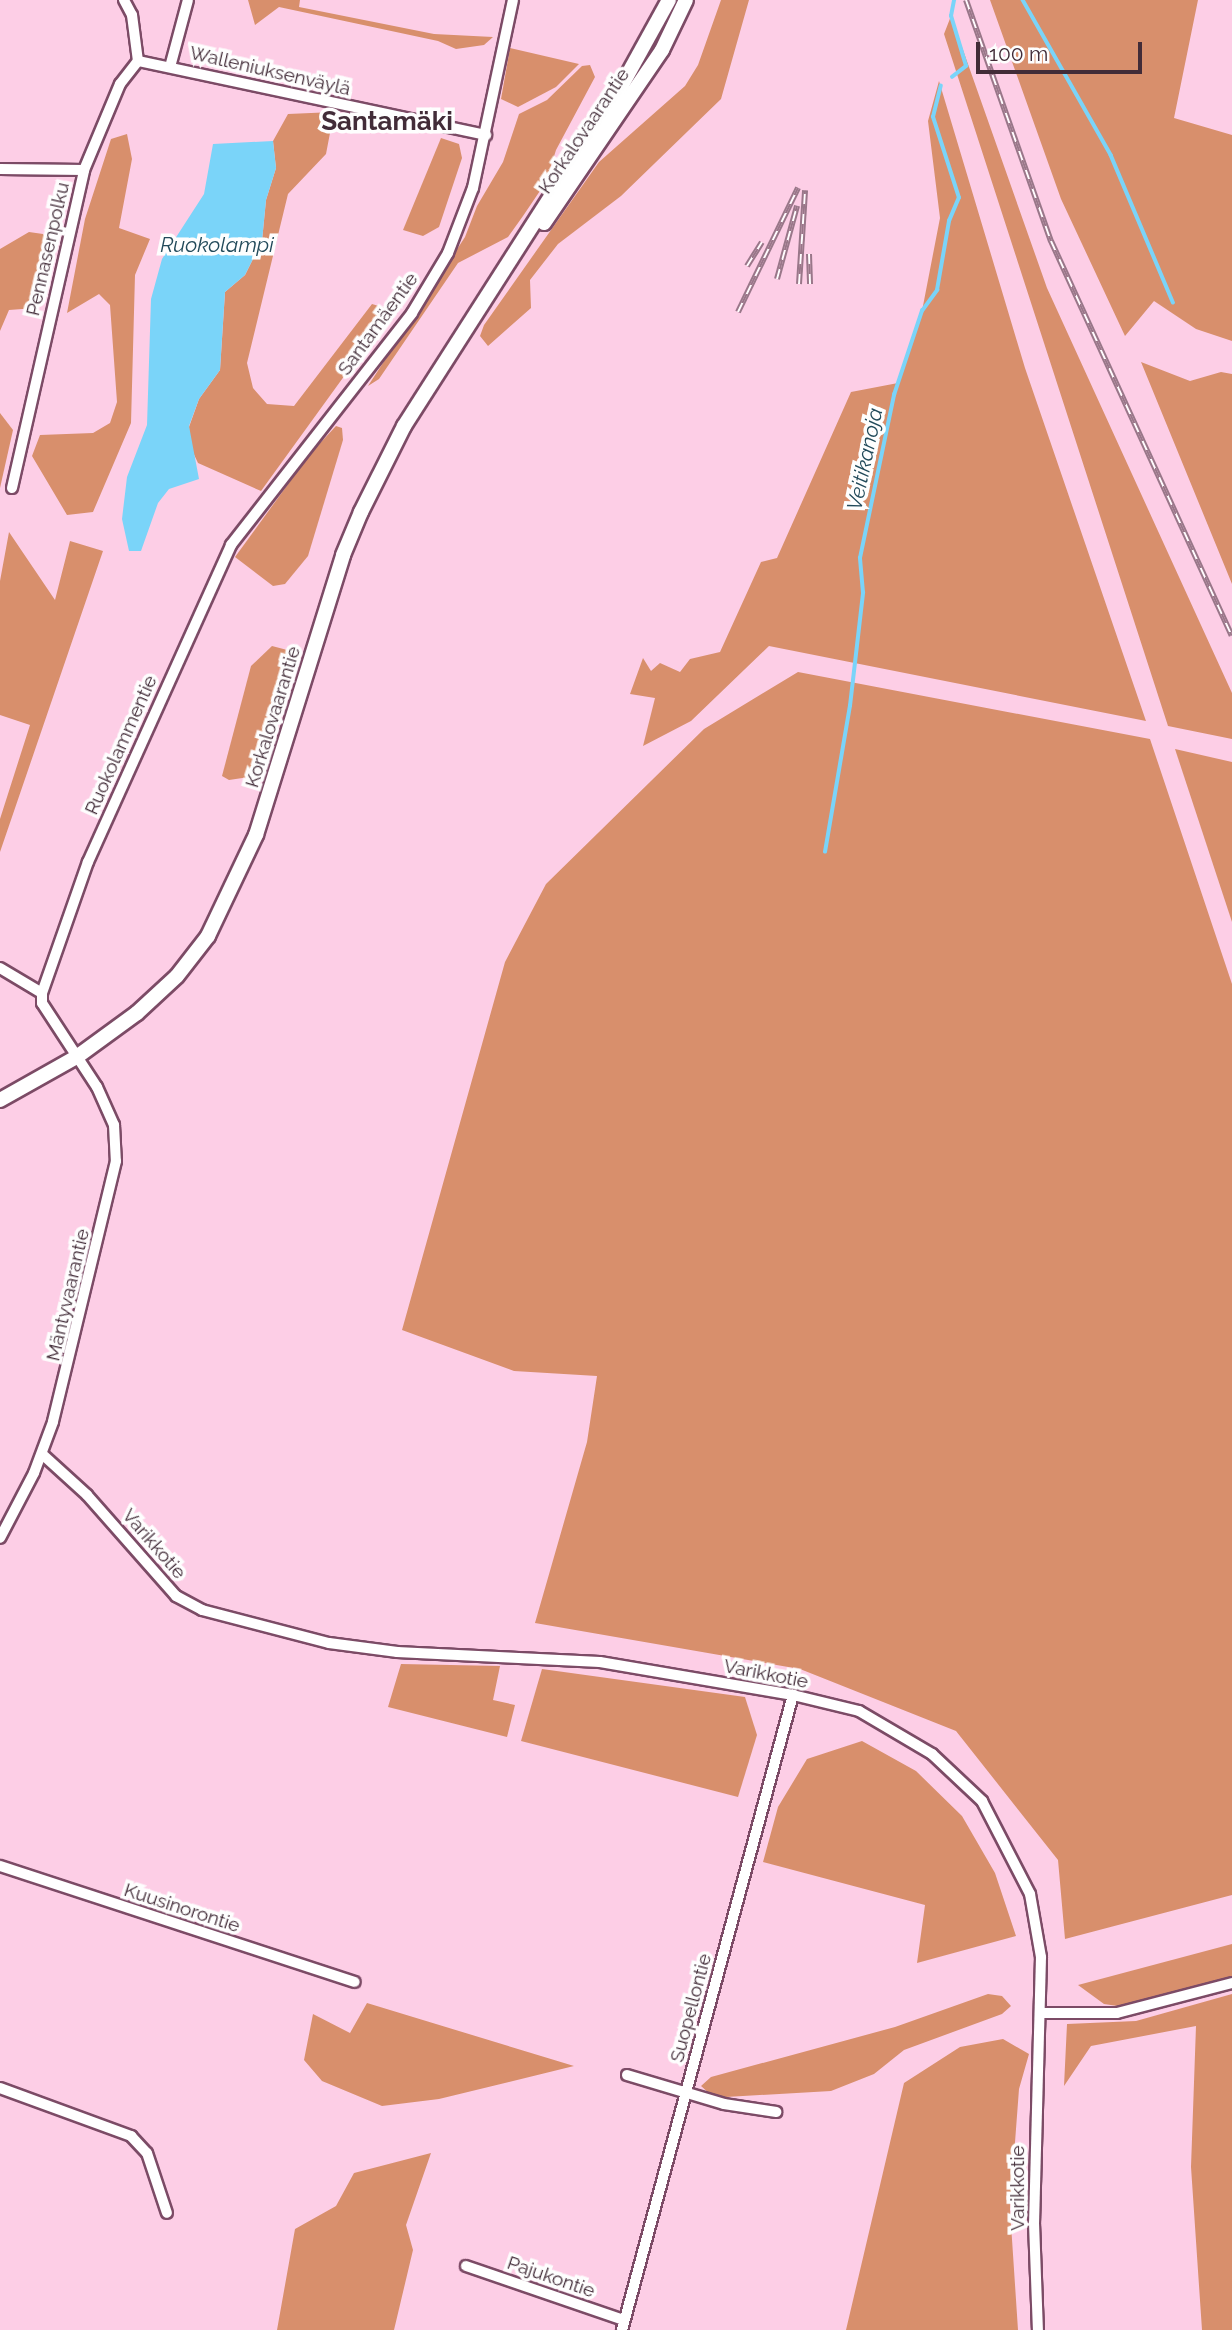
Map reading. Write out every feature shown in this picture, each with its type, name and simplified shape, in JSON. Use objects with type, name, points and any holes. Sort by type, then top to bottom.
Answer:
[{"type":"street","points":[[124,0],[132,15],[138,61],[170,66],[188,0]]},
{"type":"street","name":"Santamäentie","points":[[251,520],[412,313],[448,253],[473,188],[513,0]]},
{"type":"street","name":"Korkalovaarantie","points":[[0,1100],[78,1056],[147,1004],[177,976],[208,936],[256,835],[343,555],[361,512],[404,426],[622,85],[669,0]]},
{"type":"street","name":"Korkalovaarantie","points":[[501,274],[516,262],[597,152],[662,50],[686,0]]},
{"type":"street","name":"Pennasenpolku","points":[[12,488],[84,170],[120,84],[138,61]]},
{"type":"street","name":"Walleniuksenväylä","points":[[170,66],[486,135]]},
{"type":"street","points":[[0,169],[84,170]]},
{"type":"street","name":"Ruokolammentie","points":[[42,993],[88,862],[216,575],[251,520]]},
{"type":"street","points":[[0,968],[42,993]]},
{"type":"street","name":"Mäntyvaarantie","points":[[0,1538],[42,1454],[73,1354],[116,1161],[114,1125],[78,1056],[58,1032],[42,1003],[42,993]]},
{"type":"street","name":"Varikkotie","points":[[42,1454],[87,1495],[176,1595],[202,1610],[329,1643],[397,1652],[600,1662],[793,1695],[859,1712],[932,1754],[982,1801],[1008,1845],[1030,1894],[1041,1958],[1034,2223],[1038,2330]]},
{"type":"street","name":"Suopellontie","points":[[623,2325],[793,1695]]},
{"type":"street","name":"Kuusinorontie","points":[[0,1866],[354,1982]]},
{"type":"street","points":[[1041,2013],[1117,2013],[1232,1983]]},
{"type":"street","points":[[627,2075],[687,2094],[776,2112]]},
{"type":"street","points":[[0,2088],[131,2136],[147,2152],[167,2213]]},
{"type":"street","name":"Pajukontie","points":[[466,2266],[623,2325]]},
{"type":"shaded area","points":[[248,0],[300,0],[299,7],[434,34],[493,37],[484,45],[456,49],[438,41],[279,7],[255,25]]},
{"type":"shaded area","points":[[721,0],[749,0],[721,99],[621,196],[558,244],[530,280],[531,308],[488,346],[480,336],[484,325],[599,162],[685,86],[698,65]]},
{"type":"shaded area","points":[[990,0],[1198,0],[1174,118],[1232,135],[1232,341],[1196,329],[1154,301],[1125,336],[1061,199]]},
{"type":"shaded area","points":[[951,16],[1047,288],[1232,693],[1232,739],[1168,726],[944,34]]},
{"type":"shaded area","points":[[510,48],[579,64],[556,87],[518,107],[501,99]]},
{"type":"shaded area","points":[[590,65],[595,77],[556,150],[546,182],[523,216],[508,237],[458,263],[379,379],[368,386],[465,237],[477,206],[503,162],[519,114],[547,100],[582,66]]},
{"type":"shaded area","points":[[939,81],[1025,368],[1146,721],[769,646],[691,721],[643,746],[655,698],[630,694],[643,658],[651,671],[660,663],[680,672],[690,659],[720,652],[761,562],[777,558],[851,392],[898,383],[922,311],[940,218],[928,121]]},
{"type":"shaded area","points":[[334,112],[326,154],[288,194],[247,363],[253,388],[267,404],[294,406],[372,304],[392,310],[261,491],[198,463],[190,446],[189,427],[199,399],[220,370],[225,292],[245,275],[262,241],[266,200],[276,168],[273,141],[288,114]]},
{"type":"shaded area","points":[[127,134],[132,159],[119,228],[150,239],[135,275],[131,423],[93,512],[67,515],[32,456],[40,435],[93,433],[110,423],[117,402],[110,305],[99,294],[67,313],[85,219],[111,139]]},
{"type":"shaded area","points":[[441,138],[459,144],[462,158],[439,227],[423,236],[403,230]]},
{"type":"shaded area","points":[[29,232],[43,234],[52,244],[51,270],[36,308],[9,310],[0,331],[0,249]]},
{"type":"shaded area","points":[[1141,362],[1190,381],[1221,372],[1232,374],[1232,584]]},
{"type":"shaded area","points":[[0,413],[13,430],[0,488]]},
{"type":"shaded area","points":[[336,426],[342,428],[343,440],[308,556],[285,584],[273,586],[235,557],[310,454]]},
{"type":"shaded area","points":[[9,532],[55,600],[70,541],[103,551],[0,852],[0,819],[30,725],[0,715],[0,581]]},
{"type":"shaded area","points":[[272,646],[291,651],[262,767],[249,777],[229,780],[222,776],[251,666]]},
{"type":"shaded area","points":[[798,672],[1150,739],[1232,984],[1232,1895],[1065,1939],[1058,1860],[956,1731],[800,1669],[535,1623],[587,1442],[597,1376],[514,1371],[402,1330],[505,962],[546,884],[704,729]]},
{"type":"shaded area","points":[[1175,749],[1232,762],[1232,922]]},
{"type":"shaded area","points":[[401,1664],[500,1666],[493,1700],[515,1705],[507,1737],[388,1707]]},
{"type":"shaded area","points":[[542,1669],[745,1697],[757,1735],[738,1797],[521,1741]]},
{"type":"shaded area","points":[[862,1741],[916,1771],[962,1816],[995,1873],[1016,1936],[917,1963],[925,1905],[763,1862],[778,1807],[807,1759]]},
{"type":"shaded area","points":[[1232,1944],[1232,1979],[1131,2008],[1104,2004],[1078,1985]]},
{"type":"shaded area","points":[[988,1994],[1002,1996],[1011,2006],[1002,2014],[904,2050],[874,2074],[831,2091],[726,2097],[711,2095],[701,2086],[711,2077],[895,2027]]},
{"type":"shaded area","points":[[1232,1994],[1232,2330],[1202,2330],[1191,2167],[1196,2026],[1091,2046],[1064,2086],[1067,2024],[1136,2021]]},
{"type":"shaded area","points":[[367,2003],[574,2066],[439,2099],[382,2106],[322,2081],[304,2060],[313,2014],[350,2033]]},
{"type":"shaded area","points":[[1003,2039],[1029,2054],[1019,2089],[1010,2209],[1018,2330],[846,2330],[904,2083],[960,2047]]},
{"type":"shaded area","points":[[431,2153],[406,2225],[413,2250],[394,2330],[277,2330],[295,2229],[336,2206],[354,2173]]},
{"type":"water","name":"Ruokolampi","points":[[273,141],[276,168],[266,200],[262,241],[245,275],[225,292],[220,370],[199,399],[189,426],[199,479],[169,489],[158,503],[141,551],[129,551],[122,519],[127,477],[147,425],[151,299],[162,259],[204,194],[213,144]]},
{"type":"waterway","name":"Veitikanoja","points":[[952,77],[966,66],[951,16],[954,0]]},
{"type":"waterway","points":[[1023,0],[1111,155],[1173,302]]},
{"type":"waterway","name":"Veitikanoja","points":[[825,852],[850,706],[863,593],[860,558],[894,395],[922,311],[937,290],[949,221],[959,198],[933,117],[941,86]]},
{"type":"railway","points":[[966,0],[1051,241],[1232,636]]},
{"type":"railway","points":[[738,312],[798,188]]},
{"type":"railway","points":[[799,284],[805,190]]},
{"type":"railway","points":[[777,279],[797,206]]},
{"type":"railway","points":[[747,266],[762,242]]},
{"type":"railway","points":[[809,254],[810,284]]},
{"type":"district","name":"Santamäki","points":[[387,122]]}]
